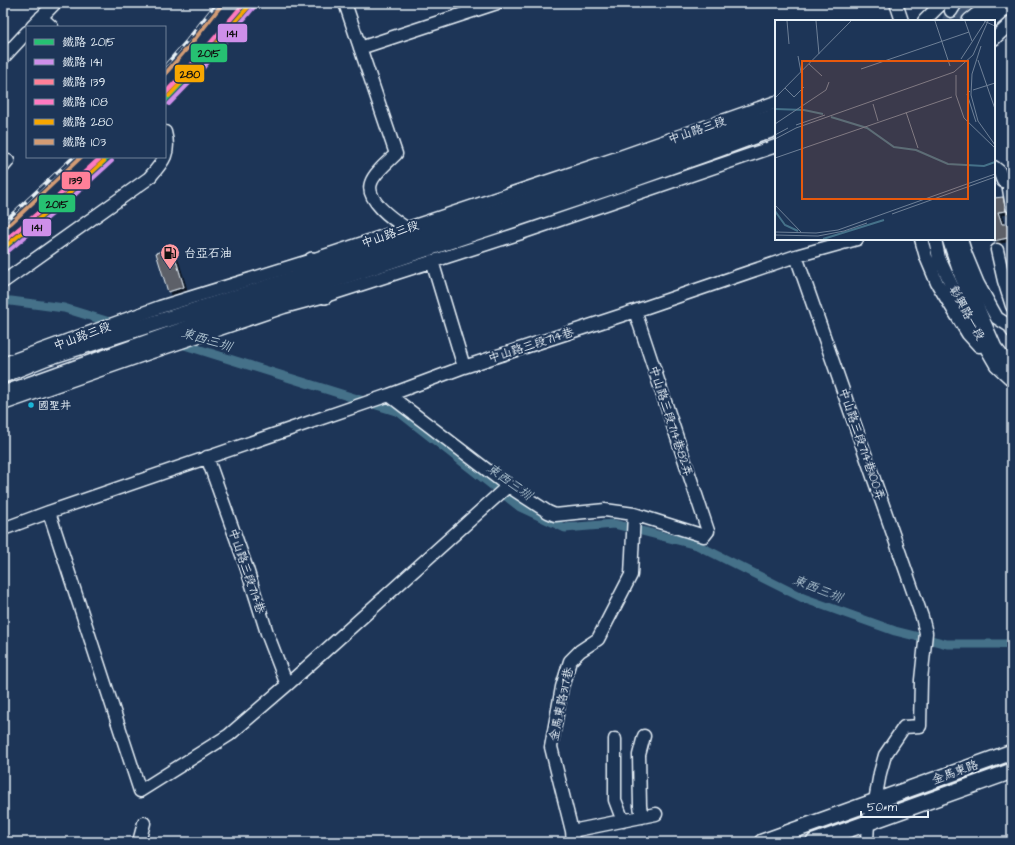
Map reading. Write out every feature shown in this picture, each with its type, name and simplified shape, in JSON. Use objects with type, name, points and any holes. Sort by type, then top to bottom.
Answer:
[{"type":"main road","points":[[971,20],[993,3]]},
{"type":"main road","points":[[991,20],[1010,3]]},
{"type":"main road","name":"中山路三段","points":[[3,394],[53,381],[618,164],[722,134],[775,107]]},
{"type":"main road","name":"中山路三段","points":[[3,375],[43,354],[318,278],[623,183],[770,130]]},
{"type":"main road","name":"彰興路一段","points":[[950,240],[962,275],[994,348],[1012,371]]},
{"type":"main road","points":[[43,354],[53,381]]},
{"type":"main road","name":"金馬東路","points":[[762,842],[1012,752]]},
{"type":"main road","name":"金馬東路","points":[[814,842],[1012,771]]},
{"type":"street","points":[[33,26],[55,3]]},
{"type":"street","points":[[345,3],[396,154],[376,175],[370,186],[375,201],[391,218],[406,228]]},
{"type":"street","points":[[360,48],[497,3]]},
{"type":"street","points":[[896,3],[902,20]]},
{"type":"street","points":[[925,20],[942,3]]},
{"type":"street","points":[[41,17],[51,26]]},
{"type":"street","points":[[995,38],[1012,22]]},
{"type":"street","points":[[3,58],[26,33]]},
{"type":"street","points":[[724,164],[738,152],[770,130]]},
{"type":"street","points":[[166,136],[168,145],[166,156]]},
{"type":"street","name":"中山路三段","points":[[318,278],[432,261],[522,233],[775,146]]},
{"type":"street","points":[[719,149],[738,152],[759,152]]},
{"type":"street","points":[[3,282],[149,178],[165,158]]},
{"type":"street","name":"中山路三段","points":[[318,278],[406,228],[618,164]]},
{"type":"street","points":[[995,168],[1008,184],[1012,207]]},
{"type":"street","name":"中山路三段714巷","points":[[3,529],[389,395],[464,367],[796,256],[853,240]]},
{"type":"street","points":[[922,240],[926,257],[937,283],[968,334],[996,365]]},
{"type":"street","name":"彰興路一段","points":[[935,240],[939,258],[960,303],[996,365],[1012,380]]},
{"type":"street","points":[[962,240],[966,255],[978,284],[997,318],[1012,327]]},
{"type":"street","points":[[997,250],[1004,281],[1012,306]]},
{"type":"street","name":"中山路三段714巷100弄","points":[[796,256],[922,617],[926,633],[921,680],[920,726],[904,727],[885,754],[875,801]]},
{"type":"street","points":[[432,261],[464,367]]},
{"type":"street","name":"中山路三段714巷82弄","points":[[634,514],[704,536],[708,531],[635,311]]},
{"type":"street","name":"中山路三段","points":[[3,364],[43,354]]},
{"type":"street","name":"中山路三段","points":[[3,404],[53,381]]},
{"type":"street","points":[[389,395],[508,486],[548,512],[555,515],[605,510],[634,514]]},
{"type":"street","name":"中山路三段714巷","points":[[207,458],[247,568],[267,634],[287,685]]},
{"type":"street","points":[[49,512],[140,791],[228,735],[287,685],[508,486]]},
{"type":"street","name":"金馬東路317巷","points":[[572,836],[551,748],[562,687],[570,661],[580,651],[598,639],[632,575],[634,514]]},
{"type":"street","points":[[642,817],[640,806],[639,755],[644,736]]},
{"type":"street","points":[[616,739],[616,800],[623,821]]},
{"type":"street","points":[[867,842],[868,822],[875,801]]},
{"type":"street","points":[[572,836],[623,821],[656,814]]},
{"type":"street","points":[[139,842],[144,823]]},
{"type":"building","points":[[1003,197],[1006,211],[998,212],[1002,224],[1010,224],[1012,237],[994,241],[995,240],[995,198]]},
{"type":"building","name":"台亞石油","points":[[172,247],[184,287],[168,292],[156,253]]},
{"type":"waterway","name":"東西三圳","points":[[3,301],[64,308],[116,324]]},
{"type":"waterway","name":"東西三圳","points":[[178,343],[399,412],[520,507],[565,528],[614,524],[697,545],[803,598],[895,631],[947,644],[1012,644]]},
{"type":"tunnel","points":[[961,20],[969,3]]},
{"type":"tunnel","points":[[948,20],[951,11]]},
{"type":"railway","points":[[166,65],[217,3]]},
{"type":"railway","points":[[3,223],[73,158]]},
{"type":"rail line","name":"103","points":[[166,73],[223,3]]},
{"type":"rail line","name":"139","points":[[166,93],[191,67],[244,3]]},
{"type":"rail line","name":"108","points":[[166,92],[245,3]]},
{"type":"rail line","name":"2015","points":[[166,100],[195,70],[251,3]]},
{"type":"rail line","name":"280","points":[[169,96],[249,6]]},
{"type":"rail line","name":"141","points":[[169,104],[199,73],[255,6]]},
{"type":"rail line","name":"103","points":[[3,229],[80,158]]},
{"type":"rail line","name":"108","points":[[3,242],[62,193],[100,158]]},
{"type":"rail line","name":"139","points":[[3,242],[62,193],[101,158]]},
{"type":"rail line","name":"2015","points":[[3,249],[65,197],[108,158]]},
{"type":"rail line","name":"280","points":[[6,246],[65,197],[104,161]]},
{"type":"rail line","name":"141","points":[[6,253],[68,201],[112,161]]},
{"type":"place","name":"台亞石油","points":[[170,270]]},
{"type":"place","name":"國聖井","points":[[31,405]]}]
